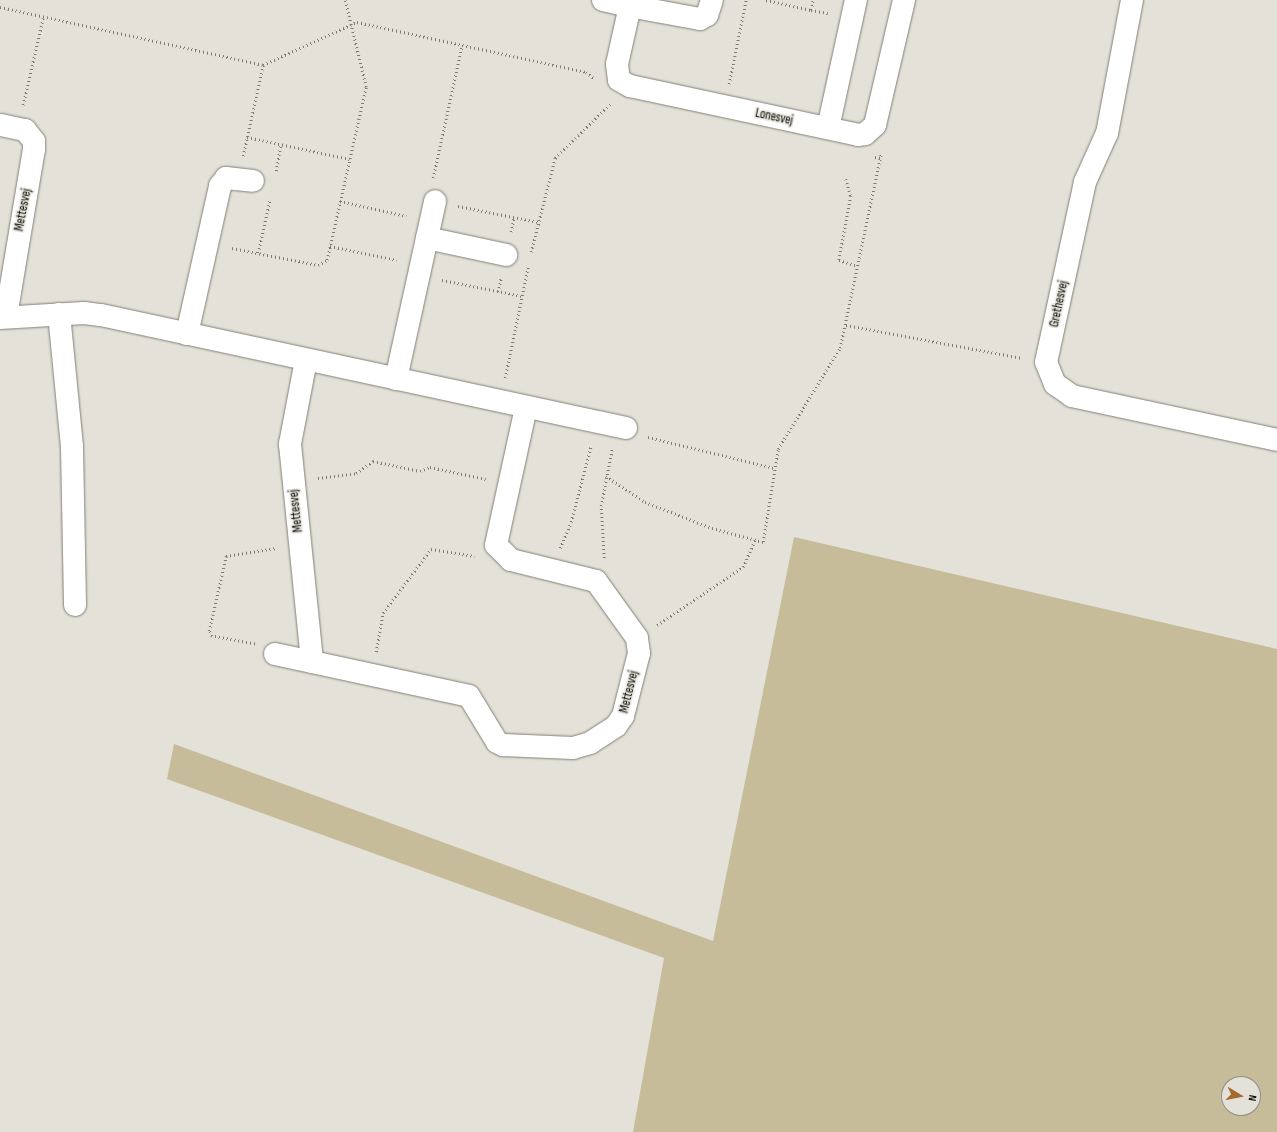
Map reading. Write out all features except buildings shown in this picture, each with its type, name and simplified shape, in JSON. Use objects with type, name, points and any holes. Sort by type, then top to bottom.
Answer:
[{"type":"street","name":"Lonesvej","points":[[712,0],[707,15],[700,19],[618,2],[617,64],[619,80],[630,86],[858,135],[871,131]]},
{"type":"street","points":[[828,128],[856,0]]},
{"type":"street","points":[[871,131],[878,119],[904,0]]},
{"type":"street","name":"Grethesvej","points":[[1046,362],[1085,182],[1107,133],[1132,0]]},
{"type":"street","name":"Mettesvej","points":[[9,126],[31,134],[34,149],[3,317],[95,314],[613,425]]},
{"type":"street","points":[[187,334],[220,186],[226,178],[245,180]]},
{"type":"street","points":[[396,379],[431,220],[506,255]]},
{"type":"street","points":[[59,314],[72,447],[75,605]]},
{"type":"street","name":"Mettesvej","points":[[306,360],[290,444],[312,662]]},
{"type":"street","points":[[1046,362],[1055,384],[1072,396],[1277,440]]},
{"type":"street","points":[[526,407],[496,537],[499,552],[511,560],[596,581],[637,638]]},
{"type":"street","name":"Mettesvej","points":[[275,654],[469,696],[497,742],[503,746],[573,748],[590,743],[621,721],[638,652],[637,638]]},
{"type":"path","points":[[208,243],[318,265],[327,260],[366,87],[352,23],[345,0]]},
{"type":"path","points":[[724,106],[746,0]]},
{"type":"path","points":[[766,0],[811,10],[813,0]]},
{"type":"path","points":[[0,8],[263,65],[352,23],[586,72],[597,82]]},
{"type":"path","points":[[9,126],[44,18]]},
{"type":"path","points":[[431,220],[429,195],[462,45]]},
{"type":"path","points":[[245,180],[247,137],[263,65]]},
{"type":"path","points":[[500,402],[538,222],[555,158],[613,100]]},
{"type":"path","points":[[606,476],[645,502],[712,528],[763,542],[774,468],[781,442],[838,355],[846,325],[881,158],[879,143],[871,131]]},
{"type":"path","points":[[247,137],[350,159]]},
{"type":"path","points":[[868,155],[881,158]]},
{"type":"path","points":[[846,179],[851,196],[840,260],[841,263],[858,266]]},
{"type":"path","points":[[340,202],[431,220],[538,222]]},
{"type":"path","points":[[330,246],[522,296]]},
{"type":"path","points":[[846,325],[1046,362]]},
{"type":"path","points":[[613,425],[637,434],[774,468]]},
{"type":"path","points":[[596,581],[604,560],[601,506],[613,425]]},
{"type":"path","points":[[554,570],[580,493],[613,425]]},
{"type":"path","points":[[293,481],[356,473],[372,462],[420,470],[430,467],[508,484]]},
{"type":"path","points":[[637,638],[743,567],[755,540]]},
{"type":"path","points":[[275,654],[272,647],[210,634],[226,556],[300,545]]},
{"type":"path","points":[[371,674],[384,613],[431,549],[486,558],[499,552]]},
{"type":"shaded area","points":[[794,537],[1277,649],[1277,1132],[633,1132],[664,958],[167,779],[174,744],[713,941]]}]
